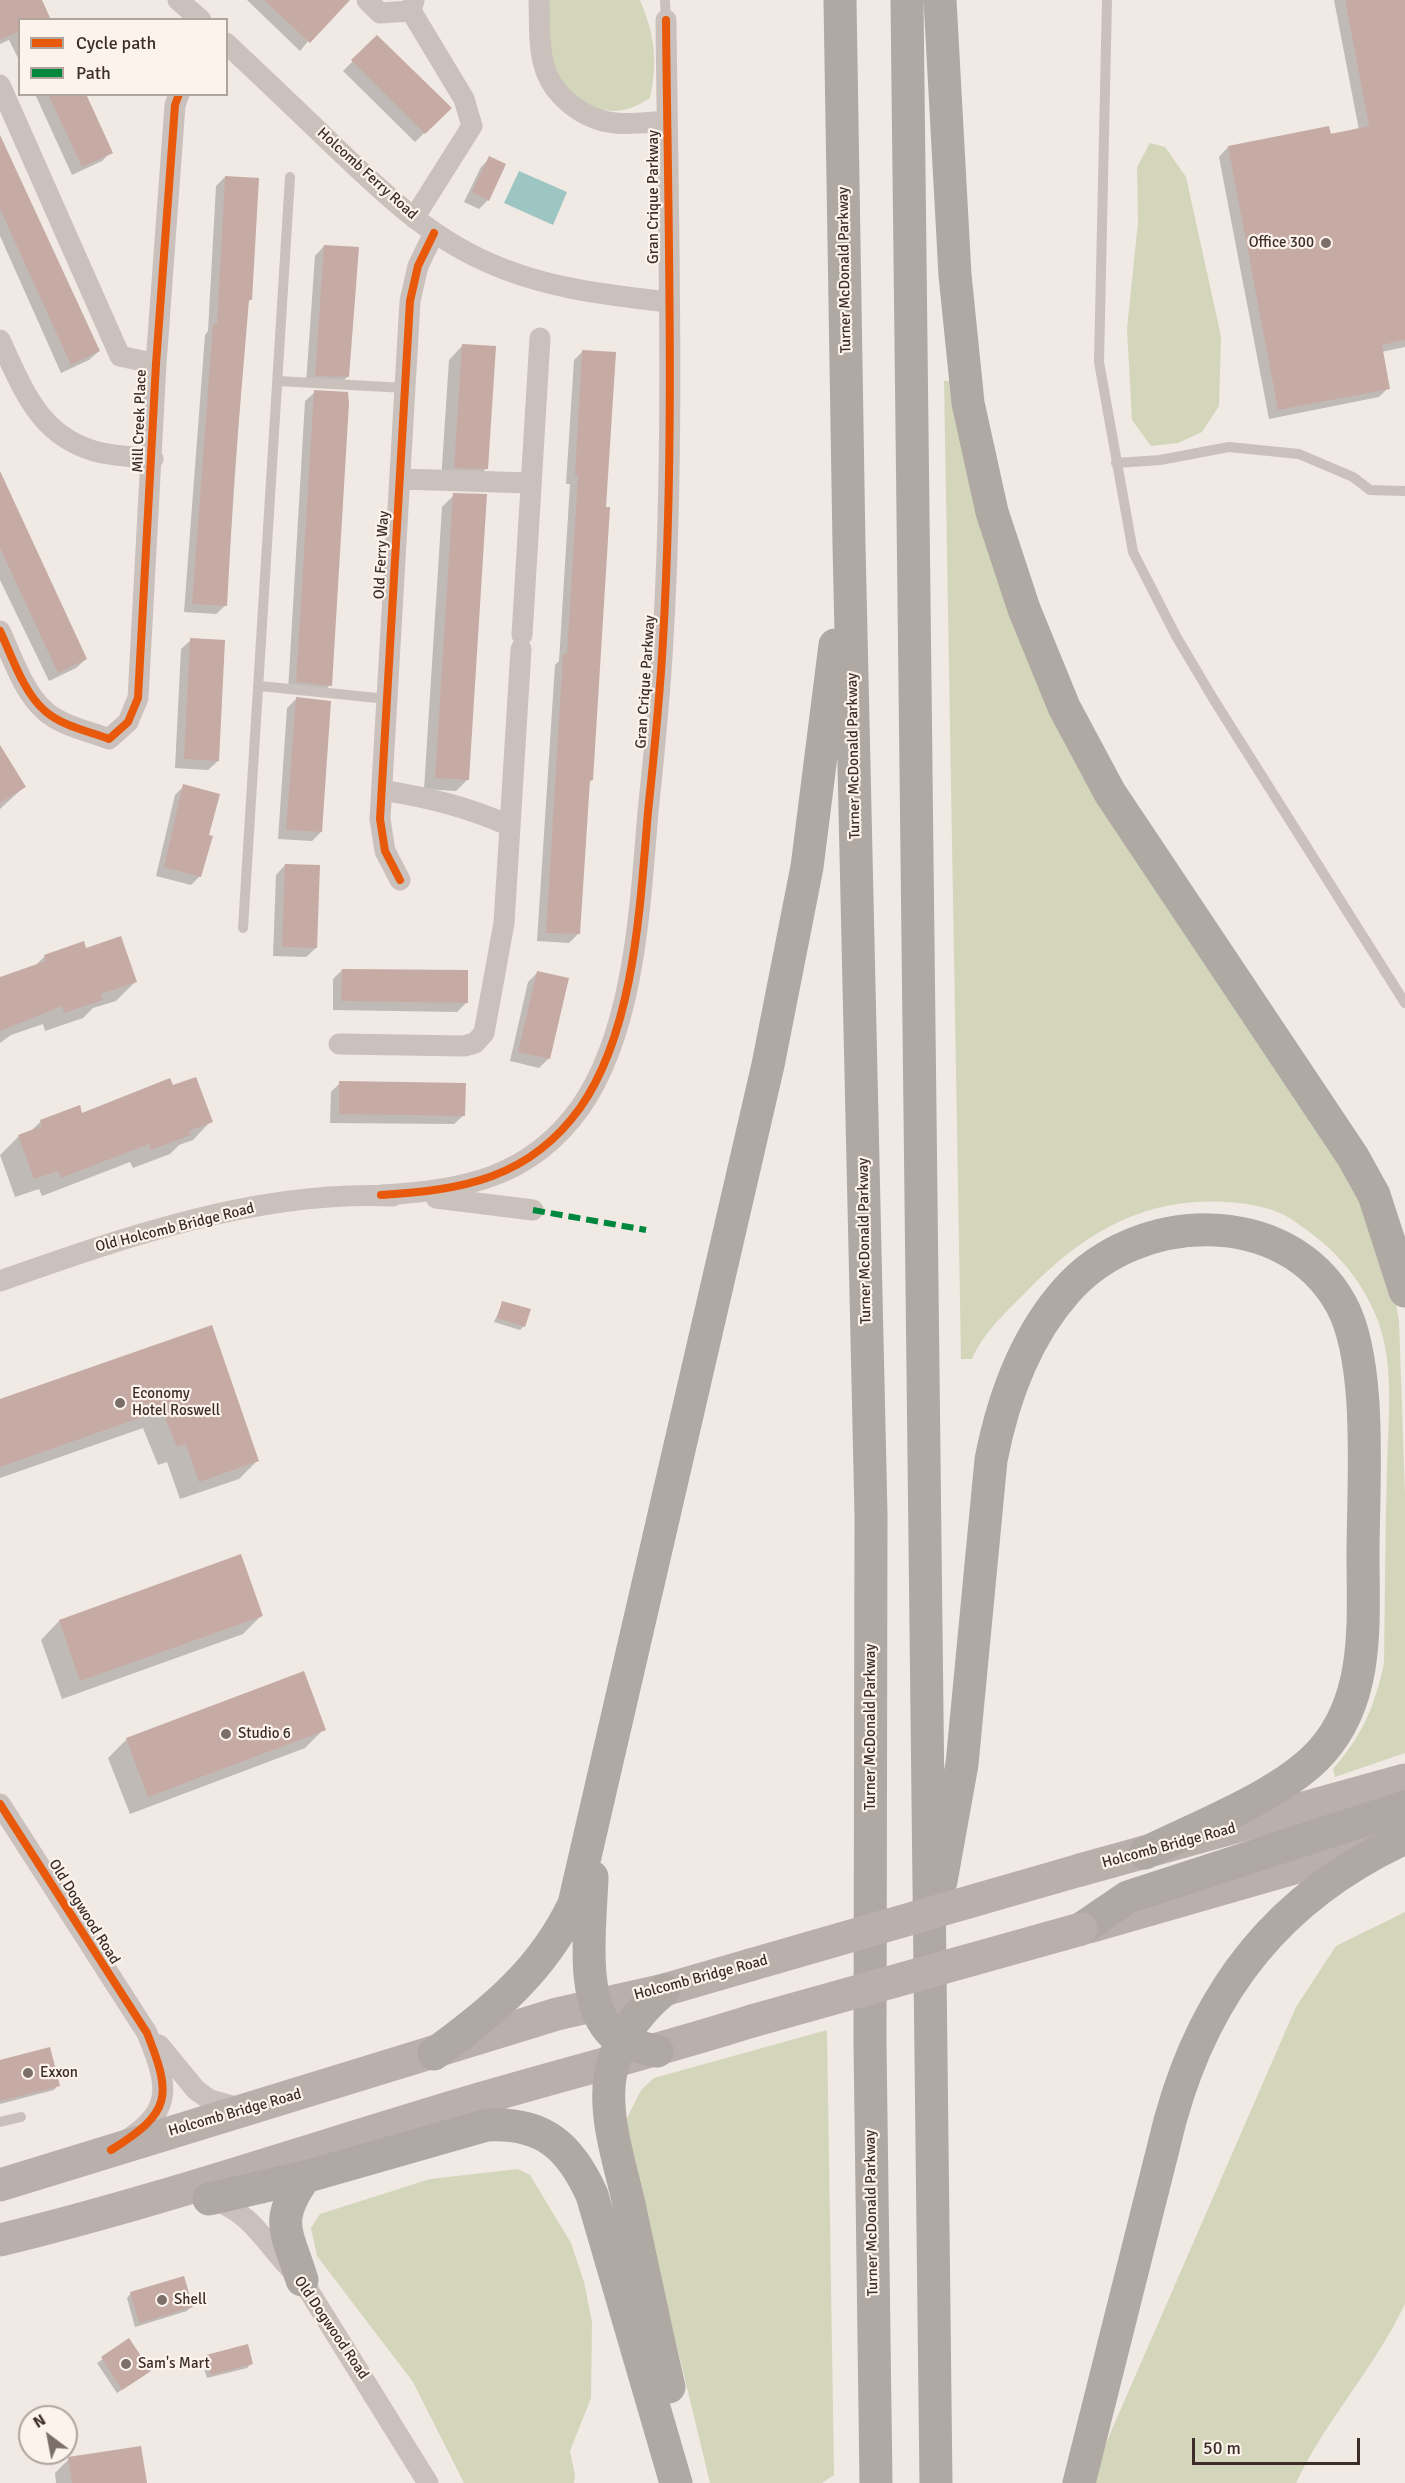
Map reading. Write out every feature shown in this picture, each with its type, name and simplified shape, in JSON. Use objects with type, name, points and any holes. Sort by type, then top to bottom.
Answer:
[{"type":"highway","name":"Turner McDonald Parkway","points":[[840,0],[849,545],[870,1502],[870,2044],[876,2483]]},
{"type":"highway","points":[[907,0],[936,2483]]},
{"type":"highway","points":[[940,0],[955,275],[968,403],[992,512],[1024,609],[1064,707],[1110,793],[1358,1166],[1374,1195],[1405,1291]]},
{"type":"highway","points":[[434,2054],[488,2015],[517,1989],[559,1935],[574,1904],[759,1108],[796,931],[815,808],[849,545]]},
{"type":"highway","points":[[928,1933],[951,1835],[962,1764],[991,1460],[1001,1416],[1016,1373],[1052,1308],[1070,1287],[1097,1264],[1129,1247],[1163,1235],[1199,1230],[1235,1231],[1269,1239],[1312,1267],[1341,1304],[1354,1336],[1360,1374],[1363,1457],[1363,1614],[1359,1672],[1353,1698],[1341,1724],[1325,1748],[1304,1769],[1275,1789],[1145,1853]]},
{"type":"highway","points":[[1081,1929],[1128,1897],[1405,1807]]},
{"type":"highway","points":[[594,1824],[589,1966],[597,2004],[618,2051]]},
{"type":"highway","points":[[1079,2483],[1175,2103],[1187,2065],[1207,2021],[1246,1960],[1286,1916],[1341,1873],[1405,1837]]},
{"type":"highway","points":[[664,1990],[635,2018],[618,2051],[609,2091],[614,2139],[690,2483]]},
{"type":"highway","points":[[618,2051],[638,2047],[657,2051]]},
{"type":"highway","points":[[209,2199],[305,2177],[486,2125],[505,2124],[527,2128],[555,2142],[571,2157],[592,2195],[676,2483]]},
{"type":"highway","points":[[302,2280],[287,2233],[285,2216],[292,2196],[305,2177]]},
{"type":"main road","name":"Holcomb Bridge Road","points":[[0,2185],[597,2004],[664,1990],[1080,1870],[1405,1780]]},
{"type":"main road","points":[[657,2051],[752,2021],[1405,1837]]},
{"type":"main road","points":[[0,2240],[127,2206],[452,2107],[618,2051]]},
{"type":"main road","points":[[127,2206],[209,2199]]},
{"type":"street","points":[[178,0],[199,18]]},
{"type":"street","points":[[367,0],[380,14],[413,6],[464,99],[472,126],[414,218]]},
{"type":"street","points":[[539,0],[544,65],[551,82],[570,105],[596,119],[616,123],[667,121]]},
{"type":"street","name":"Gran Crique Parkway","points":[[381,1195],[466,1186],[502,1174],[532,1156],[558,1135],[580,1107],[604,1060],[617,1025],[627,984],[637,921],[658,716],[668,480],[665,10]]},
{"type":"street","name":"Holcomb Ferry Road","points":[[228,45],[385,195],[434,233],[486,262],[548,284],[607,295],[668,302]]},
{"type":"street","points":[[0,85],[120,356],[156,364]]},
{"type":"street","name":"Mill Creek Place","points":[[0,631],[28,691],[44,711],[64,723],[108,739],[128,722],[138,698],[153,459],[156,364],[175,105],[178,96]]},
{"type":"street","name":"Old Ferry Way","points":[[400,880],[381,836],[382,790],[410,301],[418,266],[434,233]]},
{"type":"street","points":[[339,1044],[464,1046],[480,1039],[486,1027],[502,937],[540,338]]},
{"type":"street","points":[[0,340],[30,403],[50,428],[76,444],[102,453],[153,459]]},
{"type":"street","points":[[400,479],[531,483]]},
{"type":"street","points":[[382,790],[444,801],[473,809],[510,826]]},
{"type":"street","name":"Old Holcomb Bridge Road","points":[[0,1281],[123,1239],[209,1217],[291,1202],[381,1195],[446,1199],[533,1210]]},
{"type":"street","name":"Old Dogwood Road","points":[[0,1804],[147,2033],[196,2090],[210,2100],[246,2110]]},
{"type":"street","name":"Old Dogwood Road","points":[[111,2150],[134,2135],[152,2118],[165,2088],[161,2069],[147,2033]]},
{"type":"street","name":"Old Dogwood Road","points":[[209,2199],[229,2204],[248,2218],[285,2265],[302,2280],[428,2483]]},
{"type":"lane","points":[[1107,0],[1099,362],[1134,552],[1176,636],[1405,1003]]},
{"type":"lane","points":[[243,928],[260,686],[290,177]]},
{"type":"lane","points":[[278,381],[405,388]]},
{"type":"lane","points":[[1116,463],[1160,460],[1229,447],[1299,454],[1353,477],[1370,490],[1405,491]]},
{"type":"lane","points":[[260,686],[387,699]]},
{"type":"lane","points":[[0,2122],[21,2117]]},
{"type":"green space","points":[[548,0],[640,0],[654,48],[654,71],[650,98],[630,108],[608,111],[577,99],[565,89],[557,77],[549,49]]},
{"type":"green space","points":[[1150,143],[1165,147],[1186,177],[1221,336],[1219,406],[1202,432],[1178,443],[1151,446],[1132,420],[1127,329],[1138,222],[1137,167]]},
{"type":"green space","points":[[944,381],[955,381],[1004,582],[1355,1178],[1393,1287],[1399,1321],[1405,1494],[1405,1753],[1335,1777],[1333,1769],[1366,1720],[1384,1664],[1389,1403],[1386,1353],[1378,1322],[1365,1293],[1336,1255],[1289,1218],[1256,1206],[1241,1203],[1195,1202],[1140,1213],[1091,1237],[1069,1253],[1003,1315],[982,1340],[972,1359],[961,1359]]},
{"type":"green space","points":[[1405,1912],[1405,2304],[1393,2328],[1308,2459],[1296,2483],[1095,2483],[1106,2443],[1296,2007],[1336,1946]]},
{"type":"green space","points":[[827,2030],[834,2475],[822,2483],[710,2483],[630,2152],[626,2120],[641,2090],[654,2078]]},
{"type":"green space","points":[[518,2169],[530,2175],[571,2243],[584,2282],[592,2322],[591,2398],[570,2451],[575,2475],[574,2483],[464,2483],[413,2382],[317,2256],[311,2228],[320,2214],[430,2179]]},
{"type":"water","points":[[519,171],[567,192],[553,225],[504,203]]},
{"type":"building","points":[[0,0],[42,0],[50,18],[18,18],[18,32],[0,40]]},
{"type":"building","points":[[264,0],[350,0],[310,43]]},
{"type":"building","name":"Office 300","points":[[1345,0],[1405,0],[1405,340],[1382,345],[1390,389],[1278,410],[1228,146],[1329,126],[1331,134],[1369,126]]},
{"type":"building","points":[[377,35],[452,108],[425,134],[351,60]]},
{"type":"building","points":[[49,96],[87,96],[113,153],[82,167]]},
{"type":"building","points":[[0,135],[100,351],[71,365],[0,209]]},
{"type":"building","points":[[489,156],[506,164],[489,201],[472,192]]},
{"type":"building","points":[[225,176],[259,178],[252,300],[249,300],[234,478],[227,606],[192,604],[213,324],[217,324]]},
{"type":"building","points":[[324,245],[359,247],[349,377],[315,376]]},
{"type":"building","points":[[462,344],[496,346],[488,469],[454,468]]},
{"type":"building","points":[[582,350],[616,352],[606,507],[610,507],[593,780],[590,780],[580,934],[546,933],[563,654],[567,654],[578,475],[575,475]]},
{"type":"building","points":[[314,390],[348,392],[349,403],[332,686],[296,682]]},
{"type":"building","points":[[0,471],[87,659],[58,673],[0,548]]},
{"type":"building","points":[[453,493],[487,494],[469,780],[435,778]]},
{"type":"building","points":[[190,638],[225,640],[219,761],[184,759]]},
{"type":"building","points":[[296,697],[331,701],[322,832],[286,830]]},
{"type":"building","points":[[0,745],[26,787],[0,803]]},
{"type":"building","points":[[183,784],[220,794],[209,835],[213,836],[201,877],[164,867]]},
{"type":"building","points":[[285,864],[320,865],[317,948],[282,947]]},
{"type":"building","points":[[121,936],[137,982],[101,994],[103,1000],[64,1013],[62,1006],[0,1031],[0,977],[46,961],[44,955],[84,941],[86,948]]},
{"type":"building","points":[[342,969],[468,970],[468,1003],[341,1001]]},
{"type":"building","points":[[537,971],[569,978],[550,1059],[518,1052]]},
{"type":"building","points":[[196,1077],[213,1122],[189,1131],[191,1135],[151,1150],[149,1144],[61,1178],[58,1171],[34,1179],[18,1135],[42,1126],[40,1120],[80,1105],[82,1113],[170,1078],[173,1085]]},
{"type":"building","points":[[339,1081],[466,1083],[465,1116],[339,1114]]},
{"type":"building","points":[[502,1301],[531,1309],[525,1327],[497,1318]]},
{"type":"building","name":"Economy Hotel Roswell","points":[[212,1325],[259,1461],[199,1482],[186,1444],[177,1447],[162,1410],[0,1467],[0,1399]]},
{"type":"building","points":[[241,1554],[263,1616],[80,1681],[59,1620]]},
{"type":"building","name":"Studio 6","points":[[304,1671],[326,1730],[148,1797],[126,1738]]},
{"type":"building","name":"Exxon","points":[[50,2047],[60,2086],[0,2101],[0,2060]]},
{"type":"building","name":"Shell","points":[[184,2276],[193,2307],[139,2323],[130,2292]]},
{"type":"building","name":"Sam's Mart","points":[[129,2338],[151,2371],[122,2390],[101,2357]]},
{"type":"building","points":[[248,2344],[253,2364],[211,2375],[206,2355]]},
{"type":"building","points":[[141,2446],[147,2483],[72,2483],[69,2465],[78,2465],[78,2455]]},
{"type":"marked path","points":[[533,1210],[646,1230]]},
{"type":"cycle path","points":[[381,1195],[411,1193],[466,1184],[492,1176],[539,1151],[560,1132],[580,1108],[598,1077],[613,1042],[624,1005],[632,966],[642,887],[655,748],[667,563],[670,330],[666,20]]},
{"type":"cycle path","points":[[0,631],[30,694],[52,716],[67,724],[109,739],[128,722],[138,698],[156,364],[175,105],[178,96]]},
{"type":"cycle path","points":[[400,880],[385,851],[380,819],[410,301],[418,266],[434,233]]},
{"type":"cycle path","points":[[0,1804],[147,2033],[155,2055],[163,2088],[156,2113],[146,2125],[111,2150]]},
{"type":"place","name":"Office 300","points":[[1326,243]]},
{"type":"place","name":"Economy Hotel Roswell","points":[[120,1403]]},
{"type":"place","name":"Studio 6","points":[[226,1734]]},
{"type":"place","name":"Exxon","points":[[28,2073]]},
{"type":"place","name":"Shell","points":[[162,2300]]},
{"type":"place","name":"Sam's Mart","points":[[126,2364]]}]
